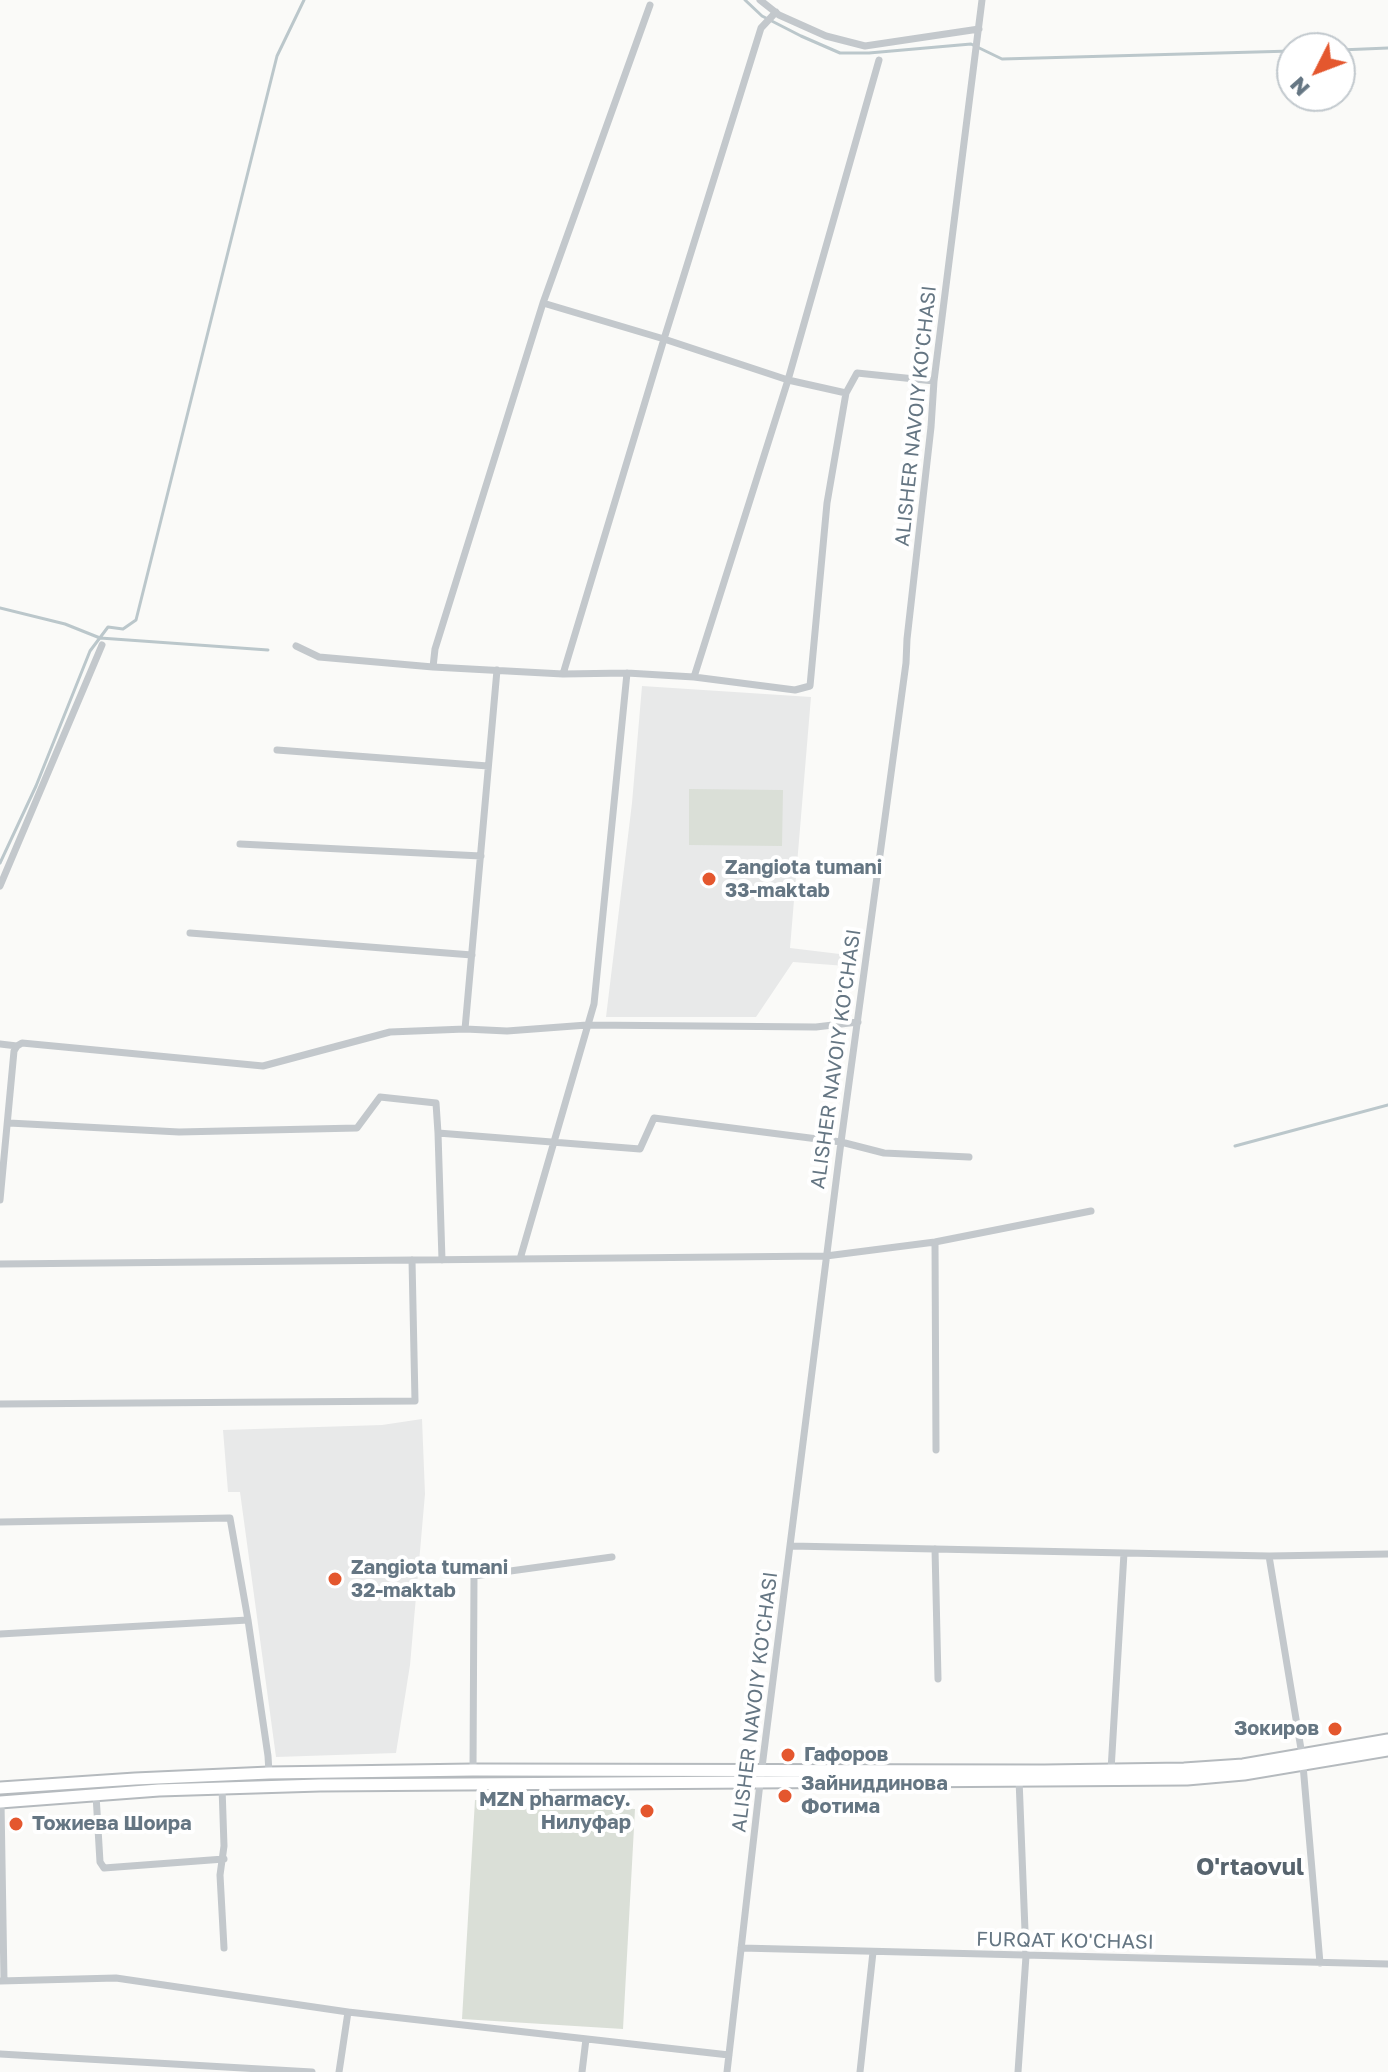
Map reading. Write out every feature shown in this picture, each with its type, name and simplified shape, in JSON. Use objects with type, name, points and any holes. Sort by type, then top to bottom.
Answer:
[{"type":"main road","points":[[0,1788],[269,1773],[473,1770],[761,1777],[1187,1779],[1244,1774],[1388,1740]]},
{"type":"main road","points":[[0,1802],[222,1787],[1214,1768],[1388,1750]]},
{"type":"street","points":[[760,0],[776,12],[826,36],[865,46],[979,29]]},
{"type":"street","name":"ALISHER NAVOIY KO'CHASI","points":[[727,2072],[826,1256],[906,663],[934,381],[982,0]]},
{"type":"street","points":[[433,667],[435,649],[543,303],[650,5]]},
{"type":"street","points":[[563,674],[761,28],[776,12]]},
{"type":"street","points":[[694,677],[788,380],[879,60]]},
{"type":"street","points":[[543,303],[788,380],[846,393]]},
{"type":"street","points":[[296,646],[319,657],[433,667],[694,677],[795,690],[810,686],[827,503],[846,393],[857,373],[934,381]]},
{"type":"street","points":[[0,886],[102,645]]},
{"type":"street","points":[[465,1029],[497,670]]},
{"type":"street","points":[[520,1259],[594,1004],[627,673]]},
{"type":"street","points":[[277,750],[488,766]]},
{"type":"street","points":[[240,844],[481,856]]},
{"type":"street","points":[[190,933],[472,955]]},
{"type":"street","points":[[0,1200],[14,1051],[22,1043],[263,1066],[390,1032],[507,1031],[587,1025],[816,1027],[858,1022]]},
{"type":"street","points":[[0,1044],[17,1046]]},
{"type":"street","points":[[9,1123],[179,1132],[357,1128],[380,1097],[436,1103],[442,1260]]},
{"type":"street","points":[[438,1133],[640,1149],[654,1118],[841,1142],[884,1153],[969,1157]]},
{"type":"street","points":[[0,1264],[826,1256],[935,1242],[1091,1211]]},
{"type":"street","points":[[935,1242],[936,1450]]},
{"type":"street","points":[[0,1404],[415,1401],[412,1260]]},
{"type":"street","points":[[0,1522],[230,1518],[269,1773]]},
{"type":"street","points":[[791,1546],[1269,1556],[1388,1554]]},
{"type":"street","points":[[935,1549],[938,1679]]},
{"type":"street","points":[[1111,1770],[1124,1553]]},
{"type":"street","points":[[1269,1556],[1303,1760],[1320,1963]]},
{"type":"street","points":[[473,1770],[474,1576],[612,1557]]},
{"type":"street","points":[[0,1634],[248,1620]]},
{"type":"street","points":[[1018,2072],[1026,1956],[1019,1779]]},
{"type":"street","points":[[222,1787],[224,1859],[220,1875],[224,1948]]},
{"type":"street","points":[[96,1795],[100,1862],[104,1868],[224,1859]]},
{"type":"street","points":[[0,1802],[2,1981],[116,1978],[348,2012],[729,2055]]},
{"type":"street","name":"FURQAT KO'CHASI","points":[[741,1948],[1388,1964]]},
{"type":"street","points":[[860,2072],[873,1952]]},
{"type":"street","points":[[339,2072],[348,2012]]},
{"type":"street","points":[[582,2072],[586,2039]]},
{"type":"street","points":[[0,2054],[312,2072]]},
{"type":"shaded area","name":"Zangiota tumani 33-maktab","points":[[642,686],[811,697],[790,948],[848,955],[846,966],[793,962],[756,1017],[606,1017],[632,803]]},
{"type":"shaded area","points":[[689,789],[783,790],[782,846],[689,845]]},
{"type":"shaded area","name":"Zangiota tumani 32-maktab","points":[[422,1419],[425,1494],[410,1665],[396,1753],[276,1757],[240,1492],[228,1492],[223,1430],[382,1425]]},
{"type":"shaded area","points":[[475,1800],[635,1809],[623,2029],[462,2019]]},
{"type":"waterway","points":[[0,863],[36,786],[90,651],[108,627],[123,629],[136,620],[277,56],[304,0]]},
{"type":"waterway","points":[[745,0],[762,16],[840,53],[971,44],[1002,59],[1276,51]]},
{"type":"waterway","points":[[1356,49],[1388,48]]},
{"type":"waterway","points":[[0,608],[65,624],[100,638],[268,650]]},
{"type":"waterway","points":[[1235,1146],[1388,1105]]},
{"type":"place","name":"Zangiota tumani 33-maktab","points":[[709,879]]},
{"type":"place","name":"Zangiota tumani 32-maktab","points":[[335,1579]]},
{"type":"place","name":"Зокиров","points":[[1335,1729]]},
{"type":"place","name":"Гафоров","points":[[788,1755]]},
{"type":"place","name":"Зайниддинова Фотима","points":[[785,1796]]},
{"type":"place","name":"MZN pharmacy. Нилуфар","points":[[647,1811]]},
{"type":"place","name":"Тожиева Шоира","points":[[16,1824]]},
{"type":"district","name":"O'rtaovul","points":[[1250,1867]]}]
